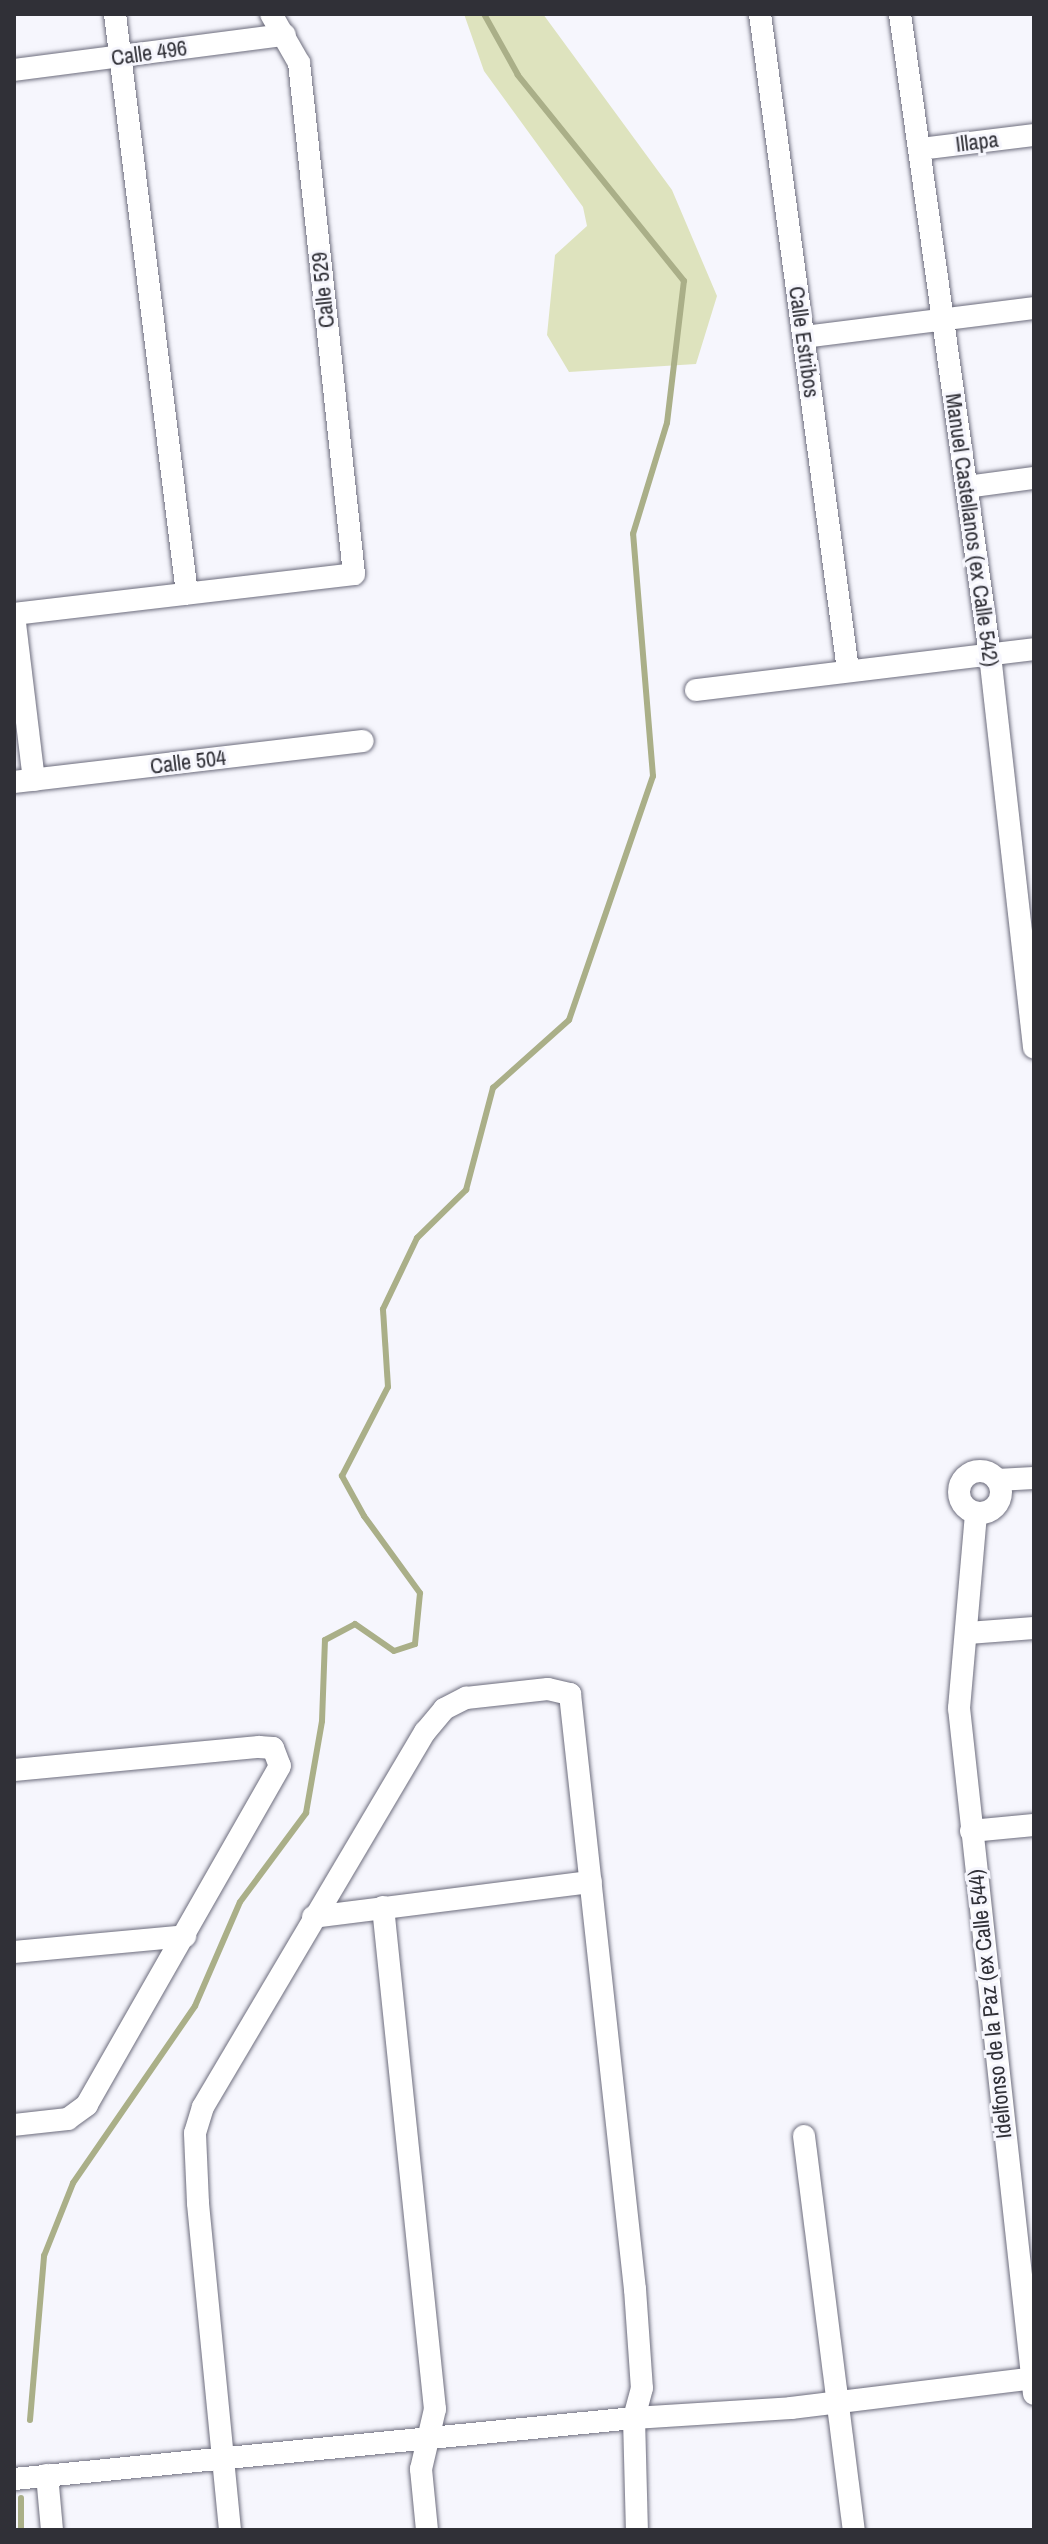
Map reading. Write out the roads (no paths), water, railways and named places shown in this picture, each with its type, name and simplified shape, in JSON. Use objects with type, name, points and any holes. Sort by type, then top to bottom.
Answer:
[{"type":"street","points":[[24,781],[14,614],[187,594],[115,14]]},
{"type":"street","name":"Calle 529","points":[[187,594],[354,574],[299,63],[271,14]]},
{"type":"street","name":"Calle Estribos","points":[[760,14],[848,670]]},
{"type":"street","name":"Manuel Castellanos (ex Calle 542)","points":[[900,14],[990,655],[1034,1048]]},
{"type":"street","name":"Calle 496","points":[[14,70],[285,35]]},
{"type":"street","name":"Illapa","points":[[920,149],[1034,135]]},
{"type":"street","points":[[804,337],[1034,308]]},
{"type":"street","points":[[967,487],[1034,478]]},
{"type":"street","points":[[696,690],[1034,649]]},
{"type":"street","name":"Calle 504","points":[[24,781],[363,741]]},
{"type":"street","points":[[997,1480],[1001,1493],[996,1507],[976,1514],[960,1501],[961,1481],[979,1471],[997,1480],[1034,1478]]},
{"type":"street","name":"Idelfonso de la Paz (ex Calle 544)","points":[[976,1514],[959,1708],[1033,2383]]},
{"type":"street","points":[[968,1624],[1034,1628]]},
{"type":"street","points":[[230,2530],[195,2133],[203,2107],[425,1732],[444,1709],[466,1698],[548,1689],[570,1694],[635,2289],[642,2388],[634,2418],[637,2530]]},
{"type":"street","points":[[14,1770],[273,1748],[280,1766],[87,2105],[68,2119],[14,2125]]},
{"type":"street","points":[[971,1831],[1034,1825]]},
{"type":"street","points":[[313,1917],[591,1882]]},
{"type":"street","points":[[383,1907],[435,2409],[425,2438],[421,2469],[427,2530]]},
{"type":"street","points":[[14,1952],[185,1936]]},
{"type":"street","points":[[804,2136],[854,2530]]},
{"type":"street","points":[[14,2479],[224,2461],[634,2418],[1033,2383]]},
{"type":"street","points":[[47,2475],[52,2530]]},
{"type":"waterway","points":[[30,2420],[44,2256],[73,2183],[195,2006],[240,1902],[306,1813],[322,1721],[325,1640],[355,1624],[394,1651],[415,1644],[420,1593],[364,1516],[342,1476],[388,1387],[383,1309],[417,1238],[466,1190],[493,1088],[569,1020],[653,776],[633,534],[667,423],[684,281],[518,75],[484,14]]},
{"type":"waterway","points":[[21,2498],[21,2530]]}]
